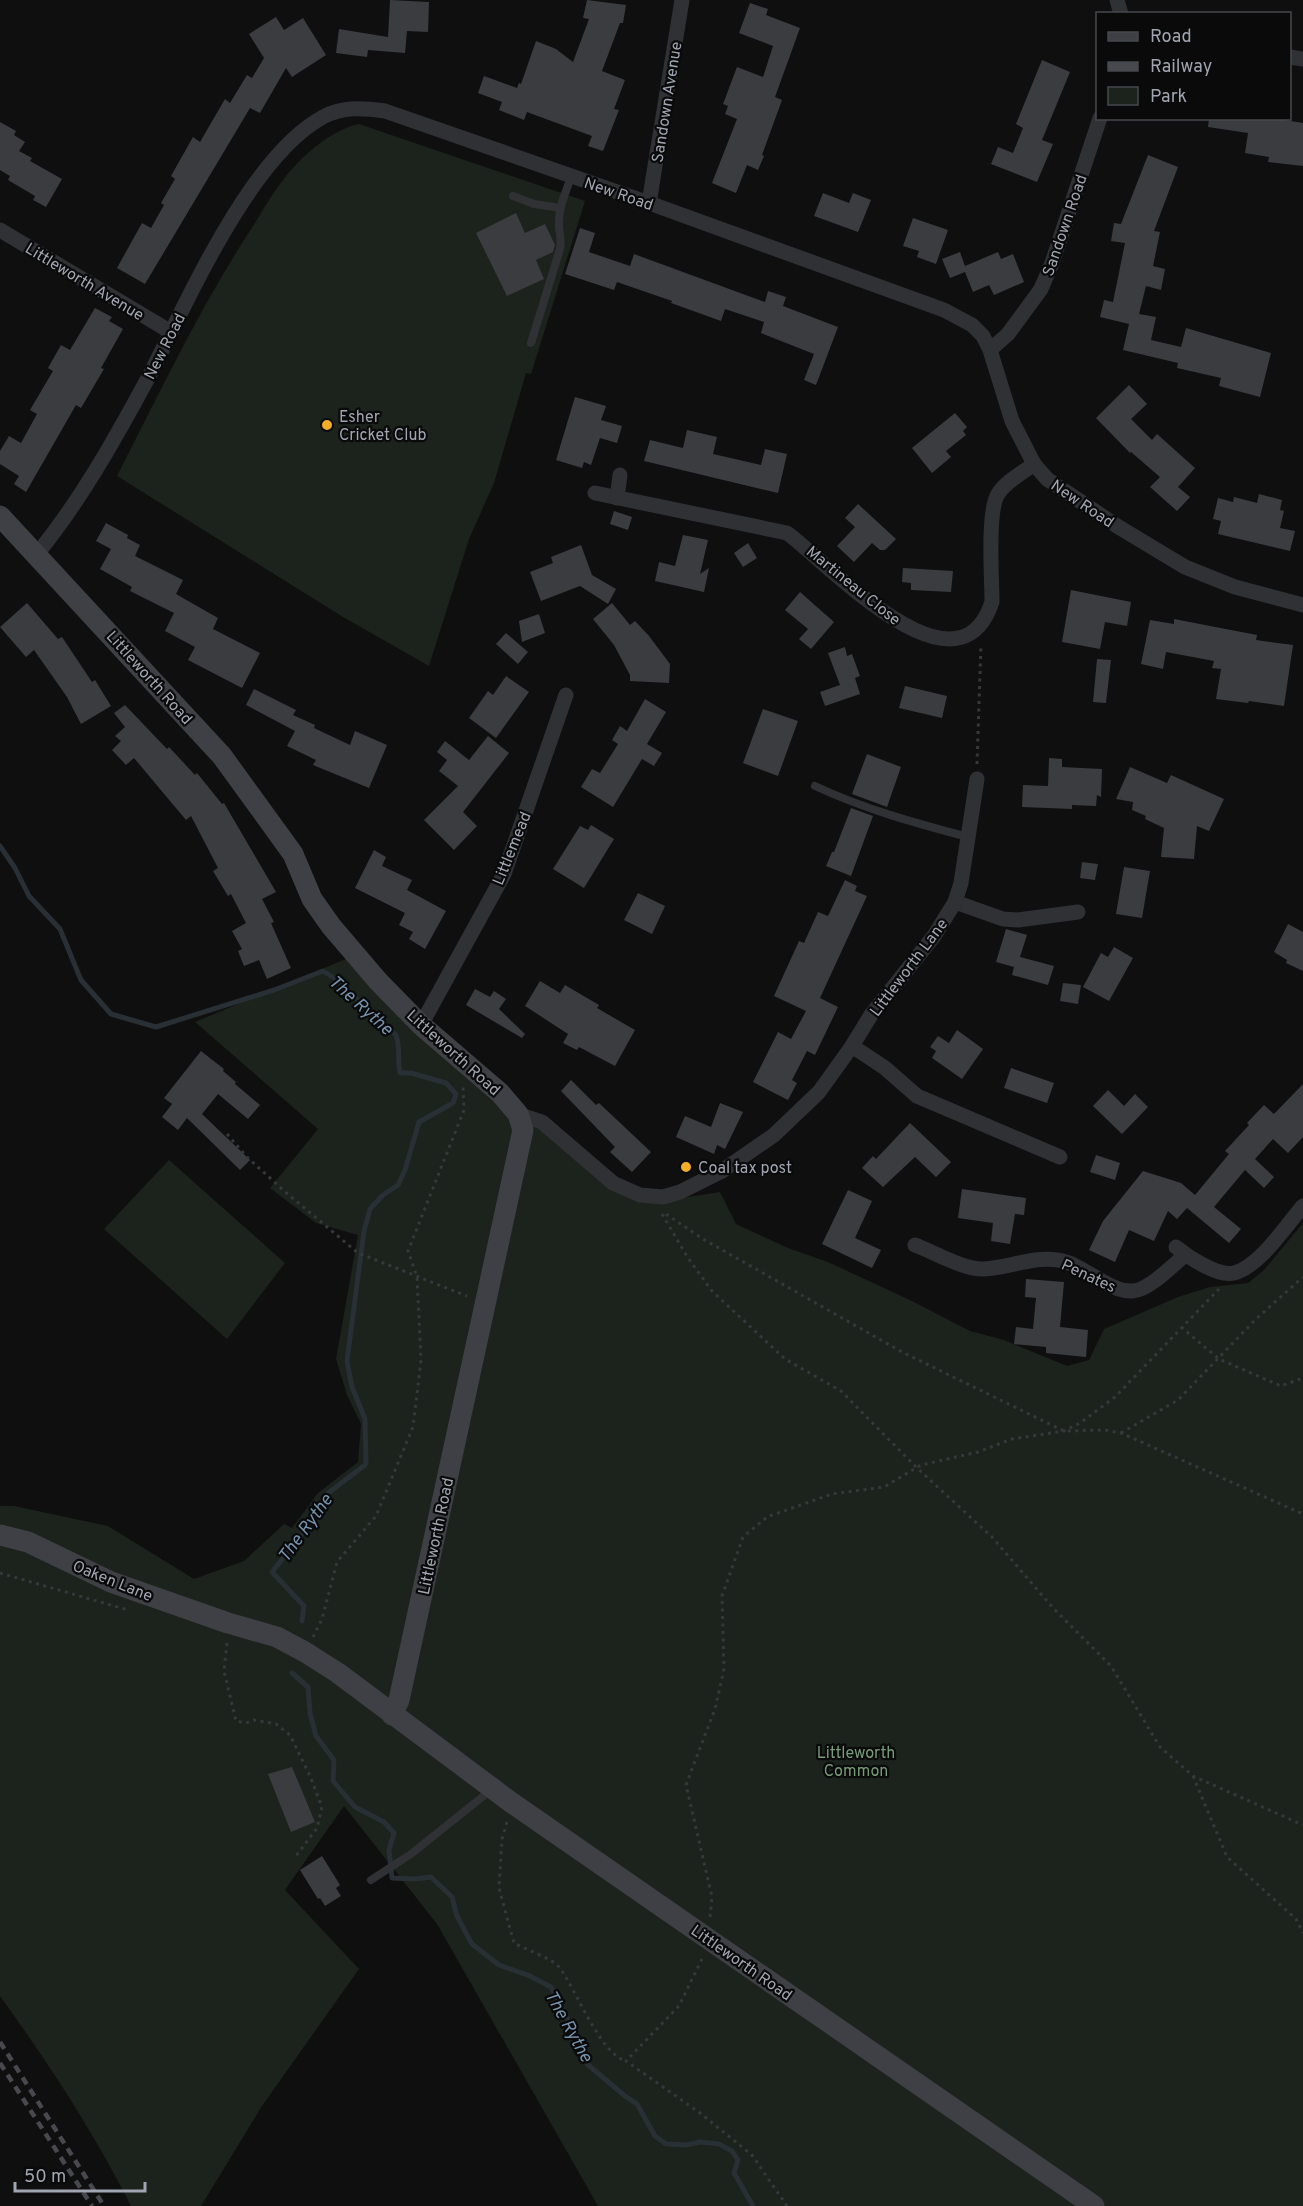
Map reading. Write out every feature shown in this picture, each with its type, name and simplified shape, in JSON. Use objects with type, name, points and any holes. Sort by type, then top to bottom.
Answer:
[{"type":"street","name":"Sandown Avenue","points":[[649,203],[681,0]]},
{"type":"street","name":"New Road","points":[[37,554],[90,479],[143,386],[227,228],[261,177],[292,140],[324,116],[344,109],[365,108],[385,111],[649,203],[944,310],[972,325],[983,336],[990,350],[1012,421],[1034,464],[1047,479],[1117,526],[1185,567],[1235,587],[1303,605]]},
{"type":"street","name":"Sandown Road","points":[[990,350],[1008,334],[1041,289],[1052,263],[1099,120]]},
{"type":"street","name":"Littleworth Avenue","points":[[0,230],[171,332]]},
{"type":"street","points":[[981,625],[992,602],[991,509],[998,493],[1012,479],[1034,464]]},
{"type":"street","points":[[617,498],[620,475]]},
{"type":"street","name":"Martineau Close","points":[[595,493],[786,533],[806,547],[866,599],[906,627],[934,637],[952,639],[966,636],[981,625]]},
{"type":"street","name":"Littleworth Road","points":[[0,516],[222,756],[293,854],[312,898],[331,926],[378,981],[421,1025],[501,1093],[518,1114],[523,1130],[399,1700],[392,1714]]},
{"type":"street","name":"Littlemead","points":[[421,1025],[504,874],[566,695]]},
{"type":"street","name":"Littleworth Lane","points":[[518,1114],[542,1122],[613,1183],[640,1196],[663,1197],[680,1192],[722,1171],[774,1135],[819,1092],[872,1015],[928,944],[955,902],[961,883],[977,778]]},
{"type":"street","points":[[955,902],[1003,919],[1018,920],[1045,915],[1079,914]]},
{"type":"street","points":[[852,1046],[885,1068],[917,1096],[1060,1157]]},
{"type":"street","points":[[1232,1274],[1253,1264],[1303,1206]]},
{"type":"street","name":"Penates","points":[[915,1245],[966,1266],[981,1269],[1046,1258],[1066,1262],[1124,1291],[1135,1291],[1146,1286],[1181,1251],[1210,1269],[1232,1274]]},
{"type":"street","name":"Oaken Lane","points":[[0,1535],[27,1542],[111,1582],[228,1623]]},
{"type":"street","name":"Littleworth Road","points":[[228,1623],[277,1637],[338,1673],[512,1803],[1094,2206]]},
{"type":"lane","points":[[531,343],[560,249],[561,207],[572,177]]},
{"type":"lane","points":[[513,196],[534,204],[561,207]]},
{"type":"lane","points":[[814,786],[847,801],[885,814],[968,837]]},
{"type":"lane","points":[[371,1880],[399,1862],[493,1789]]},
{"type":"path","points":[[977,778],[981,625]]},
{"type":"path","points":[[305,1652],[322,1619],[337,1562],[376,1516],[413,1427],[421,1360],[417,1277],[408,1251],[464,1110],[463,1087],[472,1068]]},
{"type":"path","points":[[227,1134],[247,1157],[283,1190],[358,1253],[485,1304]]},
{"type":"path","points":[[1064,1431],[902,1352],[704,1239],[659,1209],[688,1258],[712,1291],[785,1359],[841,1391],[917,1468],[992,1537],[1053,1608],[1111,1666],[1160,1747],[1193,1776],[1303,1825]]},
{"type":"path","points":[[1064,1431],[1080,1423],[1114,1397],[1232,1274]]},
{"type":"path","points":[[1121,1433],[1178,1400],[1256,1319],[1303,1277]]},
{"type":"path","points":[[1181,1327],[1219,1359],[1281,1386],[1303,1378]]},
{"type":"path","points":[[626,2061],[679,2006],[701,1962],[707,1938],[712,1897],[686,1785],[715,1710],[723,1669],[722,1596],[743,1537],[767,1517],[832,1494],[884,1487],[921,1465],[978,1452],[1012,1439],[1064,1431],[1105,1430],[1121,1433],[1303,1514]]},
{"type":"path","points":[[0,1573],[131,1611]]},
{"type":"path","points":[[228,1623],[224,1671],[236,1721],[246,1723],[254,1720],[276,1724],[290,1735],[322,1808],[317,1828],[296,1856]]},
{"type":"path","points":[[1193,1776],[1227,1857],[1296,1919],[1303,1934]]},
{"type":"path","points":[[512,1803],[502,1839],[499,1888],[514,1943],[557,1965],[594,2029],[620,2059],[700,2113],[752,2155],[787,2206]]},
{"type":"green space","name":"Esher Cricket Club","points":[[359,124],[585,201],[531,374],[526,373],[494,483],[469,539],[429,666],[343,617],[117,476],[198,318],[277,188],[293,168],[318,144],[338,132]]},
{"type":"green space","name":"Littleworth Common","points":[[353,956],[421,1025],[613,1183],[682,1198],[720,1192],[736,1224],[788,1248],[828,1262],[970,1331],[1004,1340],[1067,1366],[1089,1360],[1104,1329],[1178,1297],[1210,1287],[1248,1283],[1264,1270],[1303,1223],[1303,2206],[598,2206],[437,1924],[344,1806],[285,1890],[359,1969],[262,2106],[201,2206],[131,2206],[70,2098],[0,1996],[0,1506],[14,1506],[108,1526],[194,1579],[244,1561],[284,1524],[292,1528],[318,1493],[358,1462],[361,1424],[347,1395],[336,1359],[358,1235],[316,1223],[270,1188],[318,1129],[195,1022]]},
{"type":"green space","points":[[169,1160],[285,1263],[227,1339],[104,1229]]},
{"type":"building","points":[[390,0],[429,2],[428,32],[407,31],[405,53],[368,50],[367,57],[336,53],[339,29],[388,37]]},
{"type":"building","points":[[587,0],[626,5],[623,23],[620,23],[602,71],[625,80],[614,109],[619,110],[603,151],[588,146],[592,136],[527,112],[524,120],[499,110],[502,102],[478,93],[484,76],[517,88],[519,83],[521,84],[536,41],[556,49],[573,62],[589,19],[583,18]]},
{"type":"building","points":[[750,3],[768,9],[766,15],[800,28],[775,97],[782,100],[762,155],[764,156],[758,170],[747,165],[736,193],[712,183],[737,119],[725,114],[728,106],[723,104],[737,67],[763,77],[773,46],[739,33]]},
{"type":"building","points":[[276,17],[284,30],[303,18],[326,55],[292,77],[286,68],[260,113],[250,108],[145,284],[117,268],[142,223],[151,228],[164,205],[161,203],[175,179],[171,176],[193,137],[200,142],[225,99],[230,103],[247,75],[252,78],[264,58],[249,34]]},
{"type":"building","points":[[1042,60],[1070,72],[1042,140],[1053,144],[1037,182],[991,164],[998,147],[1013,153],[1023,128],[1016,124]]},
{"type":"building","points":[[1209,120],[1284,120],[1303,123],[1303,166],[1268,162],[1269,157],[1245,153],[1248,133],[1208,127]]},
{"type":"building","points":[[0,122],[16,131],[14,135],[25,142],[19,151],[32,158],[30,161],[62,179],[46,207],[33,200],[35,196],[8,180],[10,176],[0,170]]},
{"type":"building","points":[[1148,155],[1178,167],[1154,231],[1160,232],[1153,266],[1165,269],[1161,290],[1146,286],[1139,314],[1156,317],[1151,340],[1181,347],[1186,328],[1271,353],[1260,397],[1219,386],[1221,378],[1177,368],[1178,363],[1123,350],[1129,324],[1100,317],[1104,300],[1113,302],[1125,243],[1111,241],[1114,223],[1121,224]]},
{"type":"building","points":[[823,193],[849,203],[853,193],[871,200],[858,232],[814,216]]},
{"type":"building","points":[[516,213],[525,233],[545,224],[555,245],[553,252],[536,260],[544,279],[507,296],[476,233]]},
{"type":"building","points":[[913,218],[948,230],[936,264],[917,257],[919,251],[903,246]]},
{"type":"building","points":[[580,228],[595,233],[589,252],[630,266],[634,254],[765,302],[768,291],[786,297],[783,306],[838,327],[816,385],[804,380],[814,354],[761,333],[764,322],[725,309],[721,321],[617,282],[614,290],[565,274]]},
{"type":"building","points":[[960,252],[965,266],[998,252],[1001,259],[1013,254],[1024,282],[994,295],[989,285],[973,292],[965,272],[950,278],[942,259]]},
{"type":"building","points":[[95,308],[112,317],[109,321],[123,329],[101,368],[104,369],[81,408],[76,405],[26,492],[14,484],[19,476],[0,464],[0,451],[9,436],[21,443],[37,414],[30,410],[53,371],[48,368],[61,345],[70,350]]},
{"type":"building","points":[[1129,385],[1147,404],[1131,419],[1152,440],[1157,434],[1195,468],[1178,487],[1190,497],[1177,511],[1150,487],[1160,477],[1130,453],[1096,418]]},
{"type":"building","points":[[575,397],[606,406],[601,420],[622,426],[617,443],[600,438],[591,465],[584,462],[582,468],[556,460]]},
{"type":"building","points":[[955,413],[967,427],[963,431],[966,435],[946,451],[951,457],[932,473],[912,448]]},
{"type":"building","points":[[687,430],[717,437],[713,454],[761,465],[765,449],[787,454],[778,493],[644,461],[650,440],[683,448]]},
{"type":"building","points":[[1259,494],[1282,500],[1280,510],[1284,511],[1280,528],[1295,531],[1290,551],[1218,534],[1221,521],[1213,519],[1218,498],[1233,502],[1234,497],[1257,503]]},
{"type":"building","points":[[858,504],[896,539],[885,550],[880,550],[872,543],[854,562],[837,546],[855,527],[845,518]]},
{"type":"building","points":[[614,511],[632,517],[628,530],[610,524]]},
{"type":"building","points":[[106,523],[128,535],[127,538],[140,545],[135,556],[183,580],[176,594],[218,618],[213,629],[260,653],[242,688],[188,660],[195,647],[165,631],[174,613],[130,591],[132,587],[100,569],[111,549],[96,541]]},
{"type":"building","points":[[683,535],[708,540],[700,574],[709,568],[704,592],[655,581],[659,562],[675,566]]},
{"type":"building","points":[[748,543],[757,558],[743,567],[734,553]]},
{"type":"building","points":[[581,545],[592,575],[616,589],[608,604],[580,586],[541,601],[530,572],[553,563],[551,557]]},
{"type":"building","points":[[903,568],[953,571],[951,592],[911,590],[911,583],[902,582]]},
{"type":"building","points":[[1071,590],[1131,602],[1127,626],[1105,622],[1100,649],[1062,642]]},
{"type":"building","points":[[800,592],[834,622],[811,649],[799,639],[808,629],[785,610]]},
{"type":"building","points":[[27,603],[58,639],[62,637],[92,682],[95,680],[111,706],[81,724],[67,697],[34,650],[26,657],[0,627]]},
{"type":"building","points":[[612,603],[630,625],[635,621],[670,664],[669,683],[630,681],[630,675],[614,645],[593,619]]},
{"type":"building","points":[[539,614],[545,633],[522,642],[519,621]]},
{"type":"building","points":[[1174,619],[1257,635],[1256,640],[1293,645],[1284,706],[1216,699],[1221,669],[1212,668],[1214,661],[1166,652],[1163,669],[1141,664],[1150,620],[1174,624]]},
{"type":"building","points":[[506,633],[528,652],[518,664],[496,644]]},
{"type":"building","points":[[845,647],[847,656],[852,654],[860,676],[855,678],[860,694],[825,706],[820,692],[840,685],[828,653]]},
{"type":"building","points":[[1097,659],[1111,660],[1106,703],[1093,702]]},
{"type":"building","points":[[506,676],[529,692],[496,738],[469,718],[488,691],[493,695]]},
{"type":"building","points":[[905,686],[947,696],[942,718],[899,708]]},
{"type":"building","points":[[254,689],[296,710],[293,715],[315,725],[314,728],[350,745],[355,731],[387,745],[369,788],[313,765],[316,760],[287,746],[295,731],[246,705]]},
{"type":"building","points":[[645,699],[666,712],[647,744],[662,753],[654,766],[642,759],[613,807],[581,787],[592,769],[600,773],[618,744],[612,740],[620,726],[627,731]]},
{"type":"building","points":[[125,705],[167,749],[169,747],[195,775],[197,773],[222,804],[224,803],[276,892],[262,899],[274,922],[271,923],[291,968],[267,979],[259,960],[244,966],[238,951],[242,949],[232,931],[246,923],[231,894],[228,896],[213,871],[218,868],[191,816],[186,820],[134,758],[126,765],[112,750],[121,741],[115,736],[125,727],[114,713]]},
{"type":"building","points":[[763,709],[798,721],[778,776],[743,763]]},
{"type":"building","points":[[488,736],[509,753],[463,812],[477,826],[454,850],[424,820],[458,786],[439,771],[447,760],[437,752],[445,741],[469,760]]},
{"type":"building","points":[[867,754],[901,767],[887,807],[852,794]]},
{"type":"building","points":[[1049,758],[1062,759],[1062,767],[1102,769],[1101,797],[1097,795],[1096,806],[1072,805],[1072,809],[1022,807],[1023,785],[1048,786]]},
{"type":"building","points":[[1130,767],[1167,783],[1171,775],[1224,799],[1209,831],[1197,826],[1194,859],[1161,857],[1164,828],[1132,810],[1133,802],[1116,799]]},
{"type":"building","points":[[851,808],[873,816],[851,876],[826,866],[834,852]]},
{"type":"building","points":[[591,825],[614,839],[584,888],[553,869],[580,826],[588,830]]},
{"type":"building","points":[[374,850],[386,857],[382,866],[412,880],[407,890],[446,911],[425,949],[409,939],[413,932],[399,925],[405,913],[355,888]]},
{"type":"building","points":[[1082,862],[1098,864],[1095,880],[1080,878]]},
{"type":"building","points":[[1124,867],[1150,871],[1142,918],[1116,914]]},
{"type":"building","points":[[845,880],[857,886],[855,891],[867,896],[820,998],[838,1007],[815,1055],[807,1051],[792,1080],[797,1083],[788,1100],[753,1082],[778,1032],[791,1039],[806,1011],[774,996],[799,941],[804,943],[818,912],[828,916]]},
{"type":"building","points":[[638,893],[665,906],[652,934],[624,920]]},
{"type":"building","points":[[1288,924],[1303,932],[1303,971],[1286,963],[1287,960],[1274,952]]},
{"type":"building","points":[[1006,929],[1027,935],[1020,957],[1054,966],[1048,985],[1012,975],[1014,967],[996,962]]},
{"type":"building","points":[[1114,947],[1133,958],[1109,1001],[1083,987],[1101,953],[1108,957]]},
{"type":"building","points":[[540,981],[560,993],[565,985],[599,1005],[597,1008],[635,1030],[615,1066],[579,1047],[577,1050],[563,1043],[568,1034],[525,1006]]},
{"type":"building","points":[[1063,983],[1081,985],[1078,1004],[1060,1001]]},
{"type":"building","points":[[475,989],[490,997],[494,991],[506,999],[499,1009],[525,1034],[522,1038],[466,1005]]},
{"type":"building","points":[[957,1030],[983,1049],[962,1079],[932,1058],[936,1051],[930,1047],[938,1036],[949,1043]]},
{"type":"building","points":[[201,1051],[224,1069],[223,1071],[236,1082],[235,1084],[260,1105],[248,1119],[218,1094],[202,1114],[250,1160],[240,1170],[187,1118],[178,1130],[162,1117],[172,1104],[164,1098]]},
{"type":"building","points":[[1011,1068],[1054,1083],[1047,1103],[1004,1088]]},
{"type":"building","points":[[571,1080],[596,1105],[599,1103],[651,1152],[632,1172],[610,1152],[615,1147],[561,1091]]},
{"type":"building","points":[[1303,1084],[1303,1137],[1288,1153],[1273,1139],[1255,1159],[1274,1177],[1264,1188],[1245,1170],[1214,1207],[1241,1229],[1229,1243],[1187,1208],[1177,1219],[1168,1211],[1154,1241],[1129,1230],[1115,1262],[1089,1250],[1103,1221],[1143,1171],[1181,1183],[1195,1195],[1229,1154],[1225,1151],[1264,1105],[1274,1114]]},
{"type":"building","points":[[1108,1090],[1124,1106],[1135,1094],[1148,1107],[1122,1134],[1093,1106]]},
{"type":"building","points":[[720,1103],[743,1112],[725,1149],[717,1145],[714,1154],[676,1137],[685,1116],[711,1127]]},
{"type":"building","points":[[910,1123],[951,1162],[936,1177],[915,1157],[883,1187],[862,1168],[873,1156],[876,1159]]},
{"type":"building","points":[[1096,1155],[1120,1163],[1115,1180],[1090,1172]]},
{"type":"building","points":[[962,1189],[1026,1198],[1024,1215],[1015,1214],[1010,1244],[991,1241],[993,1223],[958,1218]]},
{"type":"building","points":[[848,1190],[872,1201],[855,1238],[881,1250],[872,1268],[822,1244]]},
{"type":"building","points":[[1026,1279],[1064,1282],[1060,1327],[1088,1330],[1086,1357],[1046,1353],[1046,1347],[1014,1344],[1016,1327],[1033,1329],[1036,1298],[1025,1297]]},
{"type":"building","points":[[292,1767],[315,1822],[291,1832],[268,1774]]},
{"type":"building","points":[[322,1856],[340,1885],[336,1888],[341,1896],[325,1906],[300,1870]]},
{"type":"waterway","name":"The Rythe","points":[[0,846],[15,868],[29,896],[60,929],[81,980],[111,1014],[156,1027],[274,990],[323,971],[334,978],[396,1035],[400,1073],[411,1073],[446,1083],[456,1094],[453,1103],[419,1122],[405,1170],[398,1185],[383,1195],[370,1209],[364,1231],[347,1361],[352,1387],[365,1419],[366,1462],[327,1494],[299,1538],[272,1572],[304,1606],[302,1621]]},
{"type":"waterway","name":"The Rythe","points":[[292,1673],[308,1687],[310,1713],[316,1736],[334,1760],[333,1781],[355,1807],[384,1822],[394,1833],[389,1850],[392,1878],[431,1877],[452,1897],[457,1916],[472,1944],[499,1965],[530,1976],[551,1987],[576,2036],[587,2064],[637,2104],[655,2136],[666,2144],[686,2145],[700,2142],[719,2144],[732,2151],[738,2160],[734,2173],[753,2206]]},
{"type":"railway","points":[[0,2042],[104,2206]]},
{"type":"railway","points":[[0,2063],[92,2206]]},
{"type":"place","name":"Esher Cricket Club","points":[[327,425]]},
{"type":"place","name":"Coal tax post","points":[[686,1167]]}]
